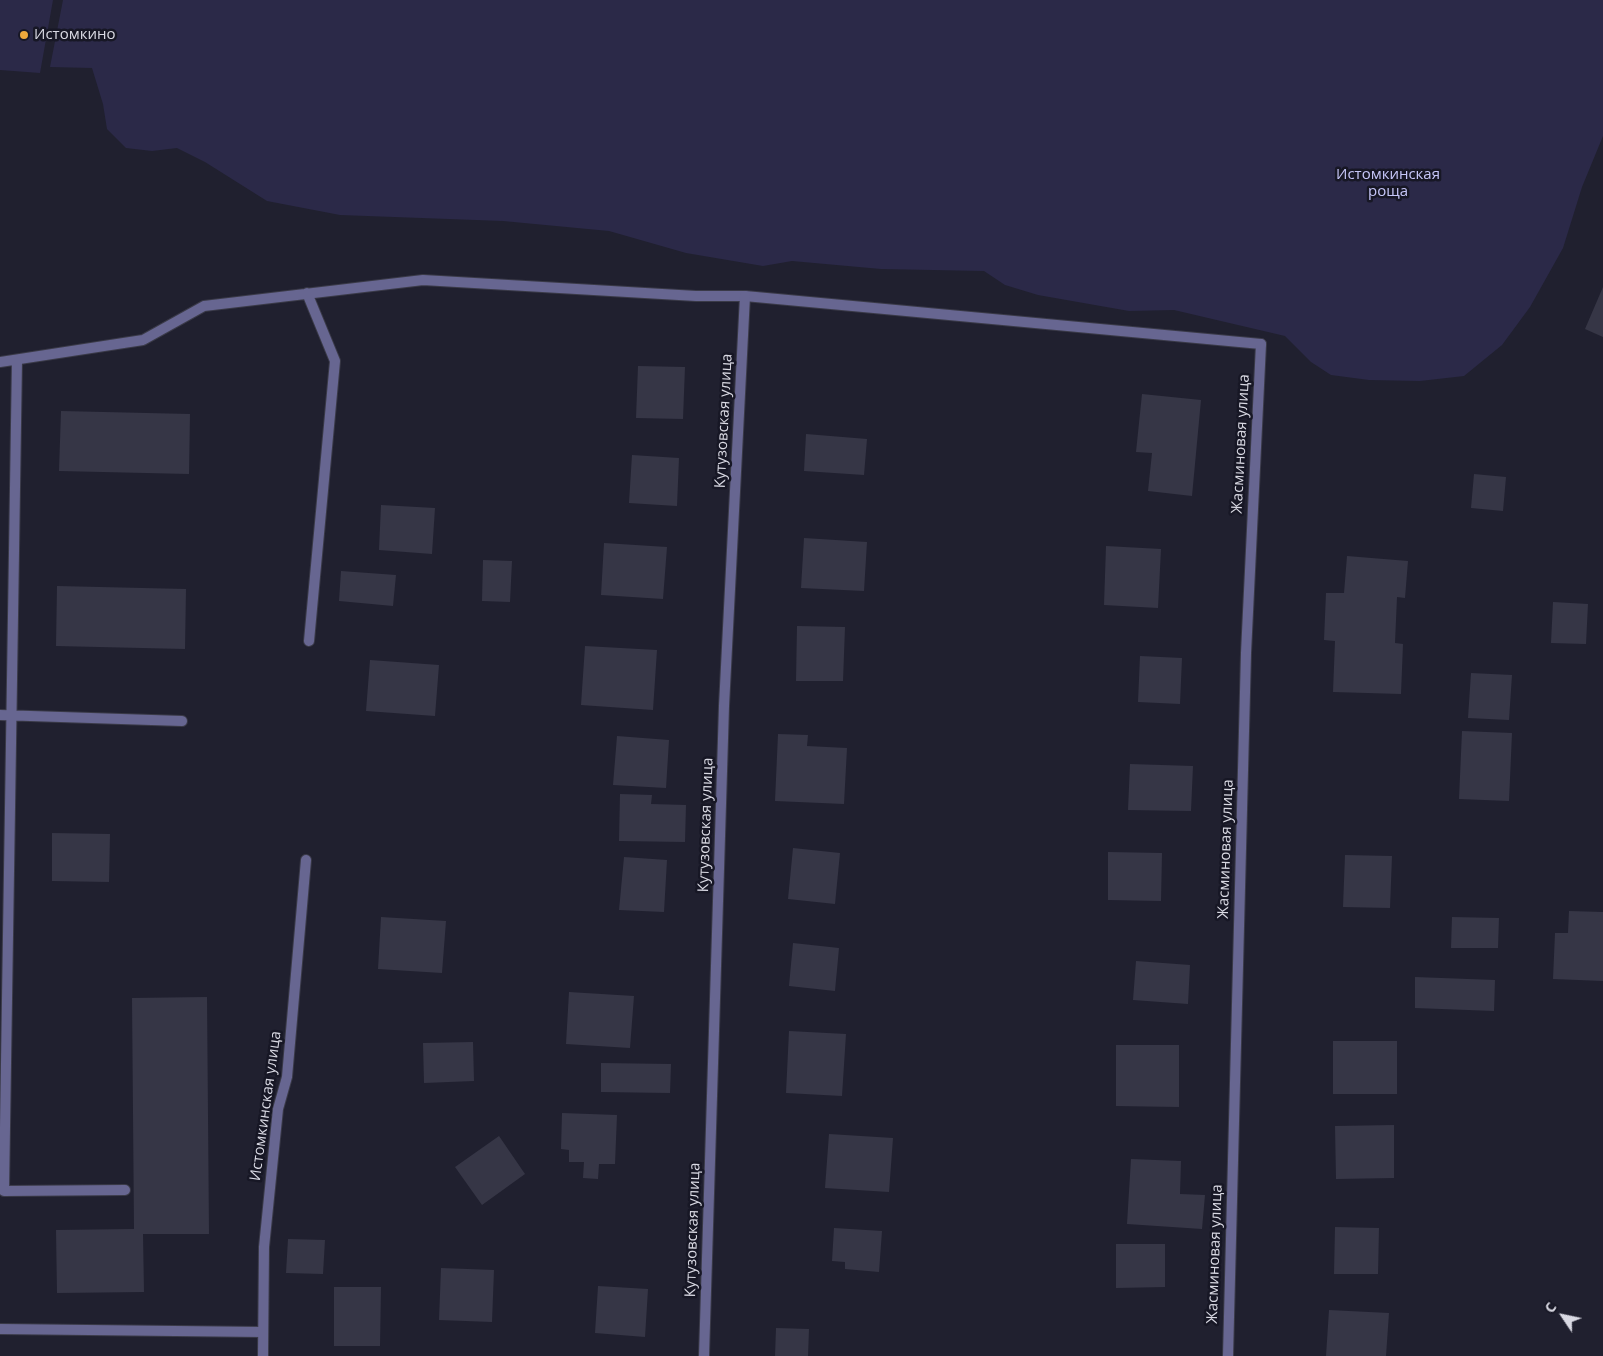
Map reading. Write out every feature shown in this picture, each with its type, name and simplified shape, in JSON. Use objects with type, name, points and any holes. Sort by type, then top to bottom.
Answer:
[{"type":"street","points":[[0,362],[143,340],[204,306],[423,280],[677,295],[745,296]]},
{"type":"street","points":[[306,293],[335,361],[309,641]]},
{"type":"street","name":"Жасминовая улица","points":[[745,296],[1261,344],[1246,653],[1228,1356]]},
{"type":"street","name":"Кутузовская улица","points":[[704,1356],[724,706],[745,296]]},
{"type":"street","points":[[17,360],[4,1190],[125,1190]]},
{"type":"street","points":[[0,715],[182,721]]},
{"type":"street","name":"Истомкинская улица","points":[[263,1356],[264,1248],[278,1108],[287,1077],[306,860]]},
{"type":"street","points":[[0,1329],[263,1332]]},
{"type":"green space","name":"Истомкино","points":[[0,0],[53,0],[40,73],[0,70]]},
{"type":"green space","name":"Истомкинская роща","points":[[63,0],[1603,0],[1603,136],[1582,187],[1563,248],[1530,307],[1502,345],[1464,376],[1420,381],[1369,380],[1331,375],[1311,362],[1285,336],[1174,310],[1129,311],[1038,295],[1005,285],[984,271],[881,269],[792,261],[763,266],[686,253],[609,231],[503,221],[340,215],[267,201],[205,162],[177,148],[152,151],[126,148],[107,129],[103,104],[92,68],[50,67]]},
{"type":"building","points":[[1603,287],[1603,337],[1585,329]]},
{"type":"building","points":[[638,366],[685,367],[683,419],[636,418]]},
{"type":"building","points":[[1142,394],[1201,400],[1192,496],[1148,491],[1152,453],[1136,452]]},
{"type":"building","points":[[61,411],[190,414],[189,474],[59,471]]},
{"type":"building","points":[[806,434],[867,439],[864,475],[804,471]]},
{"type":"building","points":[[632,455],[679,458],[677,506],[629,503]]},
{"type":"building","points":[[1474,474],[1506,477],[1503,511],[1471,508]]},
{"type":"building","points":[[381,505],[435,508],[432,554],[379,550]]},
{"type":"building","points":[[804,538],[867,542],[864,591],[801,588]]},
{"type":"building","points":[[604,543],[667,547],[663,599],[601,595]]},
{"type":"building","points":[[1106,546],[1161,549],[1158,608],[1104,605]]},
{"type":"building","points":[[1347,556],[1408,561],[1405,598],[1397,597],[1395,643],[1403,644],[1401,694],[1333,692],[1335,641],[1324,640],[1326,593],[1344,593]]},
{"type":"building","points":[[483,560],[512,561],[510,602],[482,601]]},
{"type":"building","points":[[341,571],[396,575],[393,606],[339,601]]},
{"type":"building","points":[[57,586],[186,589],[185,649],[56,646]]},
{"type":"building","points":[[1553,602],[1588,604],[1586,644],[1551,643]]},
{"type":"building","points":[[797,626],[845,627],[843,681],[796,681]]},
{"type":"building","points":[[585,646],[657,650],[653,710],[581,705]]},
{"type":"building","points":[[1140,656],[1182,658],[1180,704],[1138,702]]},
{"type":"building","points":[[370,660],[439,665],[435,716],[366,711]]},
{"type":"building","points":[[1471,673],[1512,675],[1509,720],[1468,718]]},
{"type":"building","points":[[1462,731],[1512,733],[1509,801],[1459,799]]},
{"type":"building","points":[[778,734],[808,735],[807,746],[847,748],[844,804],[775,801]]},
{"type":"building","points":[[617,736],[669,740],[666,788],[613,785]]},
{"type":"building","points":[[1130,764],[1193,766],[1191,811],[1128,810]]},
{"type":"building","points":[[620,794],[652,795],[651,804],[686,805],[685,842],[619,841]]},
{"type":"building","points":[[52,833],[110,834],[109,882],[52,881]]},
{"type":"building","points":[[793,848],[840,853],[835,904],[788,899]]},
{"type":"building","points":[[1108,852],[1162,853],[1161,901],[1108,900]]},
{"type":"building","points":[[1345,855],[1392,856],[1390,908],[1343,907]]},
{"type":"building","points":[[624,857],[667,860],[664,912],[619,910]]},
{"type":"building","points":[[1569,911],[1603,912],[1603,981],[1553,979],[1555,933],[1568,933]]},
{"type":"building","points":[[381,917],[446,921],[442,973],[378,969]]},
{"type":"building","points":[[1452,917],[1499,918],[1498,948],[1451,948]]},
{"type":"building","points":[[793,943],[839,948],[835,991],[789,986]]},
{"type":"building","points":[[1136,961],[1190,965],[1188,1004],[1133,1000]]},
{"type":"building","points":[[1415,977],[1495,980],[1494,1011],[1415,1008]]},
{"type":"building","points":[[569,992],[634,996],[630,1048],[566,1044]]},
{"type":"building","points":[[207,997],[209,1234],[143,1234],[144,1292],[57,1293],[56,1230],[134,1229],[132,998]]},
{"type":"building","points":[[789,1031],[846,1034],[842,1096],[786,1093]]},
{"type":"building","points":[[1333,1041],[1397,1041],[1397,1094],[1333,1094]]},
{"type":"building","points":[[473,1042],[474,1081],[424,1083],[423,1043]]},
{"type":"building","points":[[1116,1045],[1179,1045],[1179,1107],[1116,1106]]},
{"type":"building","points":[[601,1063],[671,1064],[670,1093],[601,1092]]},
{"type":"building","points":[[562,1113],[617,1115],[615,1164],[599,1164],[598,1179],[583,1178],[584,1162],[569,1162],[569,1150],[561,1149]]},
{"type":"building","points":[[1394,1125],[1394,1178],[1336,1179],[1335,1126]]},
{"type":"building","points":[[829,1134],[893,1138],[889,1192],[825,1188]]},
{"type":"building","points":[[499,1136],[525,1174],[482,1205],[455,1167]]},
{"type":"building","points":[[1131,1159],[1181,1161],[1180,1194],[1205,1195],[1202,1229],[1127,1224]]},
{"type":"building","points":[[1335,1227],[1379,1228],[1378,1274],[1334,1274]]},
{"type":"building","points":[[834,1228],[882,1231],[879,1272],[845,1269],[845,1262],[832,1261]]},
{"type":"building","points":[[288,1239],[325,1240],[323,1274],[286,1273]]},
{"type":"building","points":[[1116,1244],[1165,1244],[1165,1287],[1116,1288]]},
{"type":"building","points":[[441,1268],[494,1270],[492,1322],[439,1320]]},
{"type":"building","points":[[598,1286],[648,1289],[645,1337],[595,1333]]},
{"type":"building","points":[[334,1287],[381,1287],[380,1346],[334,1346]]},
{"type":"building","points":[[1329,1310],[1389,1313],[1386,1356],[1326,1356]]},
{"type":"building","points":[[776,1328],[809,1329],[808,1356],[775,1356]]},
{"type":"place","name":"Истомкино","points":[[24,35]]}]
